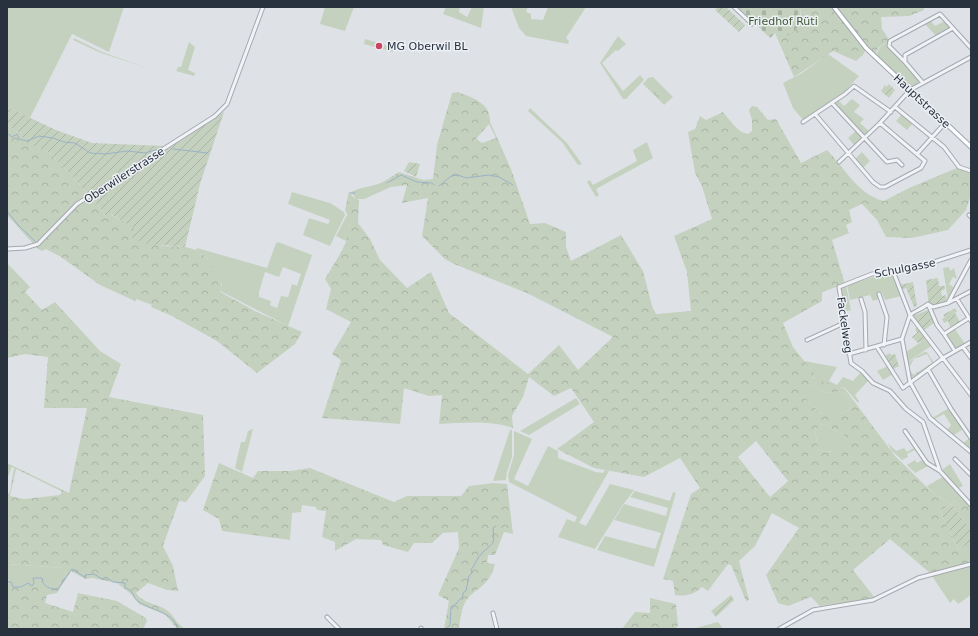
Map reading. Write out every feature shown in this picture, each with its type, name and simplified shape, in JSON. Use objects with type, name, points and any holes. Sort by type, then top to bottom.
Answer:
[{"type":"main road","name":"Hauptstrasse","points":[[834,7],[874,56],[971,147]]},
{"type":"street","name":"Oberwilerstrasse","points":[[7,249],[25,248],[38,244],[77,204],[215,116],[228,104],[263,7]]},
{"type":"street","points":[[734,7],[752,24]]},
{"type":"street","points":[[923,83],[889,46],[890,41],[940,14],[971,48]]},
{"type":"street","points":[[905,62],[904,57],[910,51],[953,28]]},
{"type":"street","points":[[839,162],[891,112],[910,90],[971,57]]},
{"type":"street","points":[[803,122],[832,103],[854,86],[891,112]]},
{"type":"street","points":[[832,103],[887,162],[898,160],[902,165]]},
{"type":"street","points":[[895,107],[933,137],[947,150],[959,166],[971,171]]},
{"type":"street","points":[[815,114],[873,182],[880,187],[885,187],[922,167],[924,161],[918,154],[880,123]]},
{"type":"street","points":[[918,154],[945,123]]},
{"type":"street","name":"Schulgasse","points":[[839,287],[872,274],[920,267],[971,250]]},
{"type":"street","points":[[948,303],[971,260]]},
{"type":"street","points":[[893,271],[910,316],[971,394]]},
{"type":"street","name":"Fackelweg","points":[[839,287],[851,363],[862,371],[873,383],[890,391],[906,409],[923,422]]},
{"type":"street","points":[[928,304],[933,307],[948,303],[971,291]]},
{"type":"street","points":[[880,294],[887,318],[884,344]]},
{"type":"street","points":[[861,299],[865,312],[866,350]]},
{"type":"street","points":[[944,334],[970,319],[957,299]]},
{"type":"street","points":[[928,304],[920,311],[910,316],[902,339],[910,382],[930,418],[971,452]]},
{"type":"street","points":[[928,304],[937,325],[955,352]]},
{"type":"street","points":[[807,340],[844,323]]},
{"type":"street","points":[[849,354],[902,339]]},
{"type":"street","points":[[877,347],[903,388],[943,358],[971,342]]},
{"type":"street","points":[[963,347],[971,358]]},
{"type":"street","points":[[928,369],[971,438]]},
{"type":"street","points":[[950,406],[954,404]]},
{"type":"street","points":[[930,418],[923,422],[940,471]]},
{"type":"street","points":[[905,431],[927,464],[940,471],[971,505]]},
{"type":"street","points":[[955,459],[971,475]]},
{"type":"street","points":[[779,629],[813,610],[873,600],[918,578],[971,564]]},
{"type":"street","points":[[492,613],[497,629]]},
{"type":"street","points":[[327,617],[339,629]]},
{"type":"green space","points":[[7,7],[124,7],[109,52],[72,34],[30,118],[7,107]]},
{"type":"green space","points":[[325,7],[354,7],[345,31],[320,24]]},
{"type":"green space","points":[[446,7],[460,7],[459,12],[467,17],[472,7],[484,7],[481,28],[443,14]]},
{"type":"green space","points":[[511,7],[528,7],[526,12],[531,14],[531,19],[543,20],[548,7],[586,7],[566,38],[569,41],[568,44],[526,36],[519,28]]},
{"type":"green space","points":[[718,7],[726,7],[745,25],[739,32],[715,10]]},
{"type":"green space","name":"Friedhof Rüti","points":[[737,7],[800,7],[799,23],[796,29],[789,35],[775,33],[770,38]]},
{"type":"green space","points":[[800,7],[924,7],[924,10],[909,16],[881,17],[882,29],[890,41],[879,47],[874,56],[866,49],[863,55],[856,61],[833,51],[794,77],[775,33],[789,35],[801,17]]},
{"type":"green space","points":[[930,20],[935,26],[945,21],[950,27],[936,36],[924,23]]},
{"type":"green space","points":[[618,36],[626,44],[618,51],[616,50],[602,63],[623,91],[640,75],[644,80],[626,99],[623,99],[600,63]]},
{"type":"green space","points":[[74,38],[102,52],[147,68],[101,53],[73,40]]},
{"type":"green space","name":"MG Oberwil BL","points":[[365,39],[395,48],[393,52],[364,44]]},
{"type":"green space","points":[[189,42],[195,47],[188,70],[195,73],[194,76],[176,71],[178,67],[181,67]]},
{"type":"green space","points":[[887,43],[920,81],[920,83],[911,86],[876,55],[880,47]]},
{"type":"green space","points":[[828,54],[859,76],[845,91],[803,120],[793,108],[783,83],[802,73]]},
{"type":"green space","points":[[653,77],[673,97],[664,105],[643,84],[648,78]]},
{"type":"green space","points":[[648,79],[667,97],[667,99],[661,99],[651,91],[644,83]]},
{"type":"green space","points":[[889,84],[895,90],[889,98],[881,91],[885,85],[886,87]]},
{"type":"green space","points":[[458,92],[475,99],[488,110],[490,122],[511,169],[530,224],[545,223],[566,232],[566,247],[571,261],[621,235],[643,271],[652,306],[656,314],[691,311],[687,272],[674,236],[712,219],[702,186],[695,173],[688,132],[695,129],[700,116],[706,120],[723,112],[738,129],[748,134],[752,131],[752,120],[749,110],[752,106],[757,107],[768,120],[776,119],[801,163],[827,150],[859,187],[875,198],[884,201],[909,188],[959,167],[971,171],[971,195],[966,210],[948,230],[912,238],[886,237],[877,220],[862,204],[849,210],[852,222],[846,225],[849,233],[832,240],[845,284],[822,292],[822,301],[783,323],[793,347],[817,377],[812,378],[816,384],[822,381],[845,389],[895,456],[932,492],[951,504],[940,511],[958,549],[971,543],[971,563],[930,573],[890,539],[853,570],[875,598],[820,606],[811,597],[788,606],[778,603],[766,575],[799,528],[772,513],[755,546],[739,561],[749,600],[746,601],[731,565],[728,564],[708,591],[702,587],[690,594],[682,596],[675,595],[673,581],[663,579],[691,494],[700,488],[680,458],[644,477],[594,468],[557,449],[594,422],[571,388],[554,396],[529,377],[523,397],[512,416],[513,428],[504,425],[486,423],[439,424],[442,395],[429,396],[404,388],[400,424],[322,418],[341,360],[332,354],[351,322],[326,309],[331,289],[325,279],[340,254],[348,236],[349,218],[345,210],[349,191],[353,197],[359,200],[358,223],[370,239],[380,260],[407,288],[431,272],[449,313],[528,374],[559,345],[578,370],[613,337],[527,293],[454,264],[445,259],[422,236],[428,198],[402,203],[407,185],[391,187],[388,179],[399,172],[423,180],[433,179],[437,145],[452,93]],"holes":[[[489,124],[496,138],[482,143],[476,139]],[[805,384],[810,384],[826,393],[844,393],[848,397],[852,408],[837,415],[825,415],[806,399],[804,390]],[[823,424],[847,437],[842,445],[835,450],[827,452],[822,451],[818,449],[815,430]],[[756,441],[788,481],[770,497],[738,457]]]},
{"type":"green space","points":[[852,99],[860,105],[854,112],[864,119],[860,123],[869,131],[866,134],[863,134],[834,104],[838,100],[844,106]]},
{"type":"green space","points":[[7,107],[56,130],[92,143],[165,146],[168,149],[224,112],[200,184],[185,247],[148,244],[130,237],[134,228],[111,214],[108,219],[92,198],[49,152],[23,142],[23,133],[15,131],[7,124]]},
{"type":"green space","points":[[530,108],[567,143],[582,164],[578,165],[562,142],[528,111]]},
{"type":"green space","points":[[902,114],[913,123],[907,130],[896,121]]},
{"type":"green space","points":[[7,124],[15,131],[23,133],[24,142],[49,152],[92,198],[107,218],[110,214],[135,228],[130,237],[164,246],[186,247],[196,250],[207,258],[222,281],[220,292],[255,311],[302,332],[295,344],[257,373],[217,341],[172,316],[151,307],[152,305],[136,299],[135,301],[100,285],[61,257],[46,249],[42,251],[37,248],[7,215]]},
{"type":"green space","points":[[857,130],[862,138],[854,145],[848,138]]},
{"type":"green space","points":[[647,142],[653,158],[596,189],[599,195],[596,197],[587,182],[590,180],[593,185],[637,161],[633,150]]},
{"type":"green space","points":[[862,152],[870,161],[862,169],[855,159]]},
{"type":"green space","points":[[409,162],[420,164],[416,177],[404,171]]},
{"type":"green space","points":[[388,179],[391,187],[364,199],[356,199],[351,192],[379,184]]},
{"type":"green space","points":[[292,192],[330,203],[344,212],[345,215],[330,246],[303,235],[309,218],[328,224],[330,220],[288,204]]},
{"type":"green space","points":[[347,215],[350,217],[349,236],[346,241],[336,236]]},
{"type":"green space","points":[[278,242],[312,255],[288,326],[220,291],[222,283],[207,258],[196,250],[197,248],[267,268],[276,243]],"holes":[[[283,267],[301,274],[297,286],[292,284],[288,297],[281,296],[277,308],[270,305],[271,301],[259,297],[265,272],[279,277]]]},
{"type":"green space","points":[[7,263],[30,287],[25,292],[42,310],[55,302],[100,351],[121,364],[109,397],[203,415],[205,476],[186,502],[179,501],[163,546],[173,566],[178,591],[167,590],[148,583],[136,593],[143,600],[165,609],[185,629],[177,629],[166,615],[139,604],[132,595],[117,583],[92,578],[85,579],[71,571],[57,593],[47,595],[45,603],[73,612],[78,593],[117,601],[146,618],[147,621],[143,629],[7,629],[7,581],[11,581],[15,587],[25,582],[32,583],[31,579],[34,576],[43,577],[45,585],[55,588],[65,575],[66,571],[63,568],[7,564],[7,495],[10,492],[14,468],[12,467],[7,479],[7,463],[69,493],[87,408],[44,408],[48,357],[25,354],[7,358]],"holes":[[[16,469],[62,492],[60,495],[24,499],[10,496]]]},
{"type":"green space","points":[[949,267],[950,271],[954,268],[957,279],[953,277],[949,284],[955,288],[948,301],[943,268]]},
{"type":"green space","points":[[893,271],[901,296],[885,300],[881,292],[878,293],[879,299],[873,301],[870,295],[850,300],[847,285]]},
{"type":"green space","points":[[938,278],[939,286],[945,286],[945,289],[941,291],[942,296],[946,295],[947,302],[929,307],[926,280]]},
{"type":"green space","points":[[913,282],[917,306],[914,307],[906,288],[901,290],[899,285]]},
{"type":"green space","points":[[846,285],[851,310],[844,312],[840,288]]},
{"type":"green space","points":[[955,308],[957,311],[955,313],[960,322],[951,329],[948,321],[944,323],[942,319],[945,317],[943,315]]},
{"type":"green space","points":[[928,310],[934,323],[923,331],[913,316]]},
{"type":"green space","points":[[918,327],[927,339],[918,343],[912,337],[917,333],[915,329]]},
{"type":"green space","points":[[955,329],[965,344],[956,350],[946,335]]},
{"type":"green space","points":[[924,340],[927,340],[931,346],[908,362],[906,352]]},
{"type":"green space","points":[[924,352],[927,352],[934,363],[910,380],[908,367],[913,375],[932,363],[927,354],[914,359],[910,366],[907,365],[907,363]]},
{"type":"green space","points":[[890,353],[891,355],[895,354],[899,366],[893,369],[884,356]]},
{"type":"green space","points":[[804,361],[837,367],[829,381],[837,385],[843,377],[853,381],[861,372],[869,380],[855,395],[859,401],[858,403],[845,388],[816,384],[812,379],[816,377]]},
{"type":"green space","points":[[888,366],[893,374],[883,380],[877,371]]},
{"type":"green space","points":[[804,384],[810,384],[826,393],[840,392],[846,394],[852,408],[837,415],[825,415],[806,399],[803,390]]},
{"type":"green space","points":[[576,398],[580,404],[529,435],[520,431]]},
{"type":"green space","points":[[949,408],[971,439],[971,446],[968,448],[963,443],[970,438],[963,429],[954,435],[947,430],[951,425],[944,414],[935,419],[932,418]]},
{"type":"green space","points":[[823,424],[847,437],[839,448],[827,452],[818,449],[815,430]]},
{"type":"green space","points":[[253,429],[242,472],[235,468],[241,442],[245,442],[248,431]]},
{"type":"green space","points":[[510,430],[512,430],[512,457],[506,480],[493,481]]},
{"type":"green space","points":[[514,431],[532,439],[514,479],[528,486],[548,446],[558,451],[558,458],[596,472],[603,473],[605,470],[609,471],[579,523],[586,526],[610,484],[634,490],[595,549],[558,537],[567,519],[575,522],[577,517],[509,482],[508,475],[514,455]]},
{"type":"green space","points":[[888,443],[896,451],[904,448],[907,452],[914,448],[915,450],[907,454],[908,457],[902,460],[891,450]]},
{"type":"green space","points":[[915,460],[917,463],[922,460],[928,466],[915,473],[907,465]]},
{"type":"green space","points":[[219,463],[253,478],[258,471],[290,471],[310,468],[394,502],[407,496],[461,496],[469,486],[494,483],[507,484],[513,534],[504,532],[495,555],[488,555],[487,563],[495,564],[492,573],[484,584],[467,599],[462,610],[459,629],[444,629],[449,601],[438,595],[459,548],[458,532],[443,533],[432,543],[414,543],[408,552],[383,545],[381,540],[356,539],[335,551],[335,542],[322,537],[326,511],[317,510],[316,507],[302,505],[301,512],[292,513],[290,540],[222,531],[219,519],[203,510]]},
{"type":"green space","points":[[950,464],[963,486],[956,489],[942,472],[942,470]]},
{"type":"green space","points":[[944,476],[962,498],[951,504],[932,492],[927,486]]},
{"type":"green space","points":[[635,491],[670,501],[673,492],[676,493],[654,567],[597,550],[605,536],[655,549],[661,533],[614,520],[624,504],[666,516],[668,508],[630,497]]},
{"type":"green space","points":[[962,498],[971,507],[971,529],[951,504]]},
{"type":"green space","points":[[951,504],[971,529],[971,543],[958,549],[940,511]]},
{"type":"green space","points":[[7,564],[63,568],[66,570],[65,575],[55,588],[45,585],[44,581],[34,576],[32,583],[15,587],[9,580],[7,581]]},
{"type":"green space","points":[[971,565],[971,595],[958,604],[954,599],[950,603],[932,576],[938,573]]},
{"type":"green space","points":[[731,595],[734,600],[716,617],[711,611]]},
{"type":"green space","points":[[650,598],[676,604],[678,625],[676,629],[622,629],[635,612],[650,613]]},
{"type":"green space","points":[[718,622],[723,629],[692,629]]},
{"type":"waterway","points":[[7,133],[12,137],[17,134],[19,139],[27,141],[39,136],[75,143],[90,153],[105,154],[127,151],[145,153],[159,149]]},
{"type":"waterway","points":[[173,149],[208,153]]},
{"type":"waterway","points":[[387,183],[401,175],[417,182],[432,183],[434,185]]},
{"type":"waterway","points":[[439,186],[451,176],[458,175],[466,178],[489,175],[499,177],[513,185]]},
{"type":"waterway","points":[[350,193],[355,193]]},
{"type":"waterway","points":[[7,211],[19,226],[35,241]]},
{"type":"waterway","points":[[446,629],[450,625],[451,607],[456,604],[466,591],[469,576],[472,573],[471,570],[480,555],[492,544],[494,538],[493,528],[496,526]]},
{"type":"waterway","points":[[7,581],[11,582],[13,587],[21,587],[28,583],[32,586],[34,583],[33,578],[42,578],[45,585],[49,588],[57,590],[72,569],[86,578],[85,575],[94,574],[102,579],[106,577],[113,582],[125,583],[125,588],[130,590],[137,600],[144,605],[167,615],[175,623],[178,629]]},
{"type":"place","name":"MG Oberwil BL","points":[[379,46]]}]
